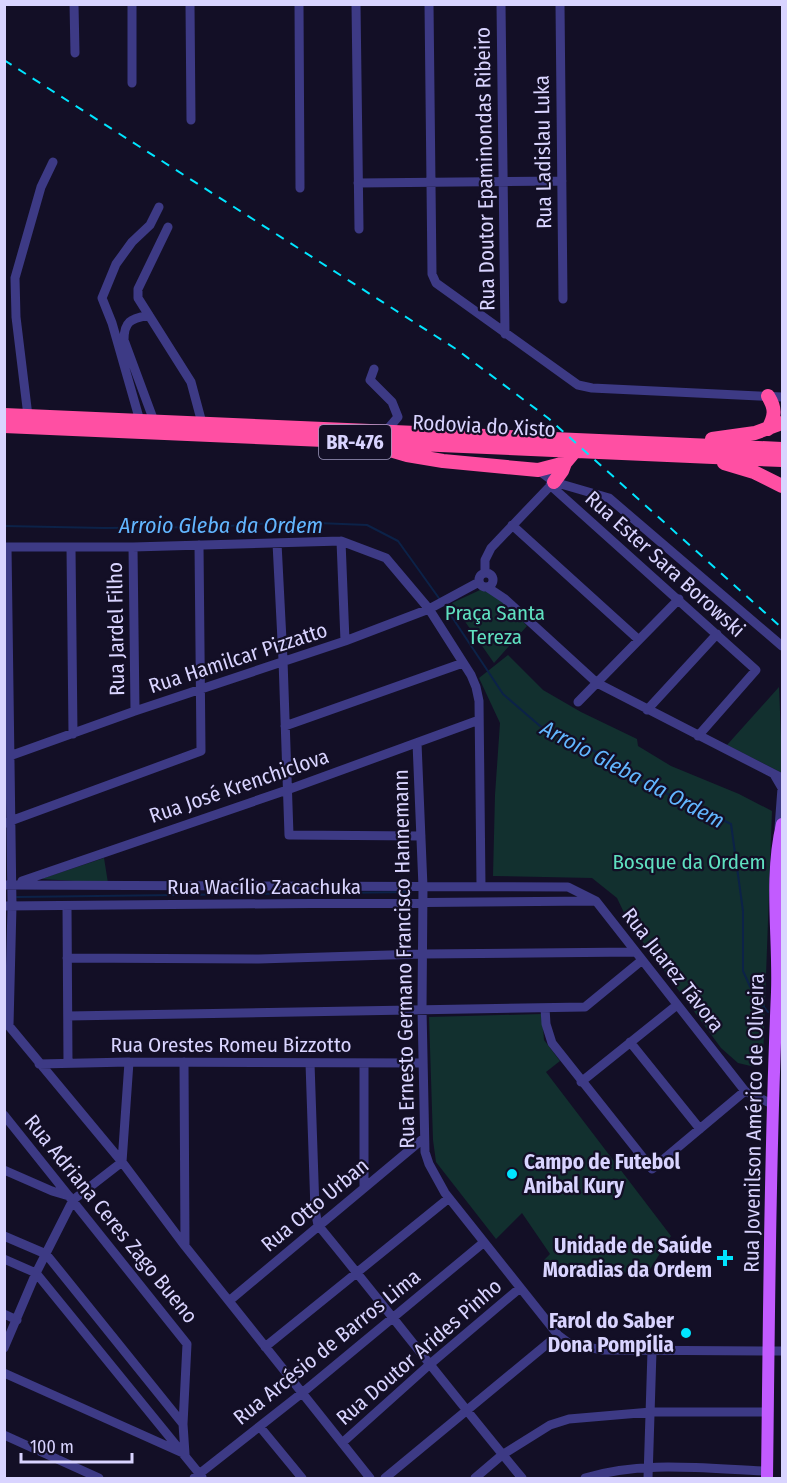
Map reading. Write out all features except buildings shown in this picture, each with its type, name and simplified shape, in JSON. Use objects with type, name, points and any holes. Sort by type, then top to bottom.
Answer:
[{"type":"highway","points":[[768,396],[775,411],[768,429]]},
{"type":"highway","name":"Rodovia do Xisto","points":[[4,415],[783,448]]},
{"type":"highway","points":[[672,444],[743,435],[783,423]]},
{"type":"highway","name":"Rodovia do Xisto","points":[[4,426],[783,460]]},
{"type":"highway","points":[[363,442],[407,455],[443,462],[537,470],[565,463]]},
{"type":"highway","points":[[552,483],[575,451]]},
{"type":"highway","points":[[705,457],[754,472],[783,486]]},
{"type":"main road","points":[[778,842],[783,824]]},
{"type":"main road","name":"Rua Jovenilson Américo de Oliveira","points":[[767,1475],[772,1104],[780,986],[778,842]]},
{"type":"main road","points":[[770,1292],[783,1297]]},
{"type":"street","points":[[74,4],[75,53]]},
{"type":"street","points":[[132,4],[132,83]]},
{"type":"street","points":[[190,4],[191,120]]},
{"type":"street","points":[[298,4],[300,188]]},
{"type":"street","points":[[356,4],[359,229]]},
{"type":"street","points":[[429,4],[432,274],[440,287],[568,379],[585,387],[783,397]]},
{"type":"street","name":"Rua Doutor Epaminondas Ribeiro","points":[[501,4],[505,334]]},
{"type":"street","name":"Rua Ladislau Luka","points":[[560,4],[563,299]]},
{"type":"street","points":[[28,416],[16,317],[15,278],[41,188],[53,162]]},
{"type":"street","points":[[358,183],[562,181]]},
{"type":"street","points":[[147,421],[123,362],[102,298],[116,264],[132,242],[150,225],[159,207]]},
{"type":"street","points":[[168,227],[138,289],[138,298],[191,382],[202,423]]},
{"type":"street","points":[[147,421],[124,340],[124,328],[135,318],[149,315]]},
{"type":"street","points":[[4,316],[16,317]]},
{"type":"street","points":[[374,369],[370,380],[392,402],[398,417],[386,431]]},
{"type":"street","points":[[537,470],[552,483],[609,498],[783,646]]},
{"type":"street","points":[[505,598],[489,575],[485,560],[487,554],[552,483]]},
{"type":"street","name":"Rua Ester Sara Borowski","points":[[552,483],[756,670],[698,736]]},
{"type":"street","points":[[512,525],[639,640]]},
{"type":"street","points":[[341,541],[345,641]]},
{"type":"street","points":[[370,1479],[185,1246],[122,1162],[6,1025],[8,885],[6,547],[133,547],[341,541],[386,558],[431,608],[476,687],[479,701],[481,886]]},
{"type":"street","points":[[276,543],[289,835],[422,836]]},
{"type":"street","points":[[7,822],[201,751],[199,545]]},
{"type":"street","name":"Rua Jardel Filho","points":[[133,547],[135,711]]},
{"type":"street","points":[[71,548],[73,734]]},
{"type":"street","points":[[489,575],[480,576],[483,585],[505,598],[597,683],[783,778]]},
{"type":"street","name":"Rua Hamilcar Pizzatto","points":[[7,757],[283,660],[345,641],[483,585]]},
{"type":"street","points":[[578,702],[679,599]]},
{"type":"street","points":[[647,710],[717,634]]},
{"type":"street","points":[[285,726],[463,663]]},
{"type":"street","name":"Rua José Krenchiclova","points":[[8,885],[286,790],[479,720]]},
{"type":"street","name":"Rua Ernesto Germano Francisco Hannemann","points":[[417,743],[423,887],[424,1138],[429,1164],[449,1198],[558,1335],[570,1344],[603,1350],[783,1351]]},
{"type":"street","name":"Rua Jovenilson Américo de Oliveira","points":[[771,772],[778,779],[782,788],[778,842]]},
{"type":"street","name":"Rua Wacílio Zacachuka","points":[[8,885],[568,886]]},
{"type":"street","name":"Rua Juarez Távora","points":[[568,886],[596,901],[641,961],[746,1091],[772,1104]]},
{"type":"street","name":"Rua Wacílio Zacachuka","points":[[8,906],[596,901]]},
{"type":"street","points":[[67,906],[68,1063]]},
{"type":"street","points":[[67,958],[259,959],[422,954],[635,952]]},
{"type":"street","points":[[68,1016],[585,1007],[641,961]]},
{"type":"street","points":[[581,1082],[676,1005]]},
{"type":"street","points":[[545,1008],[546,1024],[552,1043],[652,1169],[746,1091]]},
{"type":"street","points":[[630,1042],[700,1129]]},
{"type":"street","points":[[122,1162],[129,1062]]},
{"type":"street","points":[[184,1062],[185,1246]]},
{"type":"street","points":[[310,1063],[315,1210],[318,1225],[522,1479]]},
{"type":"street","name":"Rua Orestes Romeu Bizzotto","points":[[39,1064],[423,1063]]},
{"type":"street","points":[[364,1064],[364,1186]]},
{"type":"street","name":"Rua Adriana Ceres Zago Bueno","points":[[4,1115],[187,1344],[183,1424],[185,1454]]},
{"type":"street","name":"Rua Otto Urban","points":[[229,1301],[424,1138]]},
{"type":"street","points":[[4,1348],[71,1198],[122,1162]]},
{"type":"street","points":[[4,1170],[71,1198]]},
{"type":"street","points":[[265,1347],[449,1198]]},
{"type":"street","points":[[4,1236],[46,1254],[183,1424]]},
{"type":"street","name":"Rua Arcésio de Barros Lima","points":[[199,1477],[483,1243]]},
{"type":"street","points":[[4,1258],[36,1273],[185,1454],[199,1477]]},
{"type":"street","name":"Rua Doutor Arides Pinho","points":[[342,1443],[520,1288]]},
{"type":"street","points":[[4,1314],[18,1320]]},
{"type":"street","points":[[384,1479],[558,1335]]},
{"type":"street","points":[[648,1479],[652,1351]]},
{"type":"street","points":[[4,1373],[185,1454]]},
{"type":"street","points":[[475,1479],[502,1455],[550,1425],[569,1419],[651,1412],[767,1412]]},
{"type":"street","points":[[260,1427],[302,1479]]},
{"type":"street","points":[[4,1435],[99,1479]]},
{"type":"street","points":[[172,1440],[184,1435]]},
{"type":"street","points":[[585,1479],[649,1467],[767,1475]]},
{"type":"green space","name":"Praça Santa Tereza","points":[[480,590],[500,599],[527,626],[494,663],[452,603]]},
{"type":"green space","name":"Bosque da Ordem","points":[[508,655],[543,690],[581,712],[637,739],[638,746],[671,766],[739,794],[772,811],[763,1058],[755,1067],[738,1063],[721,1048],[629,923],[617,898],[592,878],[493,876],[500,723],[479,678]]},
{"type":"green space","points":[[779,687],[782,761],[782,773],[727,745]]},
{"type":"green space","points":[[104,858],[108,883],[41,879]]},
{"type":"green space","points":[[542,1014],[544,1040],[560,1061],[546,1072],[671,1236],[647,1274],[551,1268],[544,1260],[550,1254],[522,1213],[496,1239],[436,1162],[433,1140],[429,1017]]},
{"type":"waterway","name":"Arroio Gleba da Ordem","points":[[4,526],[210,527],[293,522],[367,525],[398,541],[441,601]]},
{"type":"waterway","name":"Arroio Gleba da Ordem","points":[[444,605],[503,694],[540,726],[609,758],[649,785],[731,824],[743,911],[743,971],[753,993],[768,1012]]},
{"type":"waterway","points":[[17,897],[410,892]]},
{"type":"railway","points":[[4,60],[456,349],[548,418],[782,628]]},
{"type":"place","name":"Campo de Futebol Anibal Kury","points":[[512,1174]]},
{"type":"place","name":"Unidade de Saúde Moradias da Ordem","points":[[725,1258]]},
{"type":"place","name":"Farol do Saber Dona Pompília","points":[[686,1333]]}]
